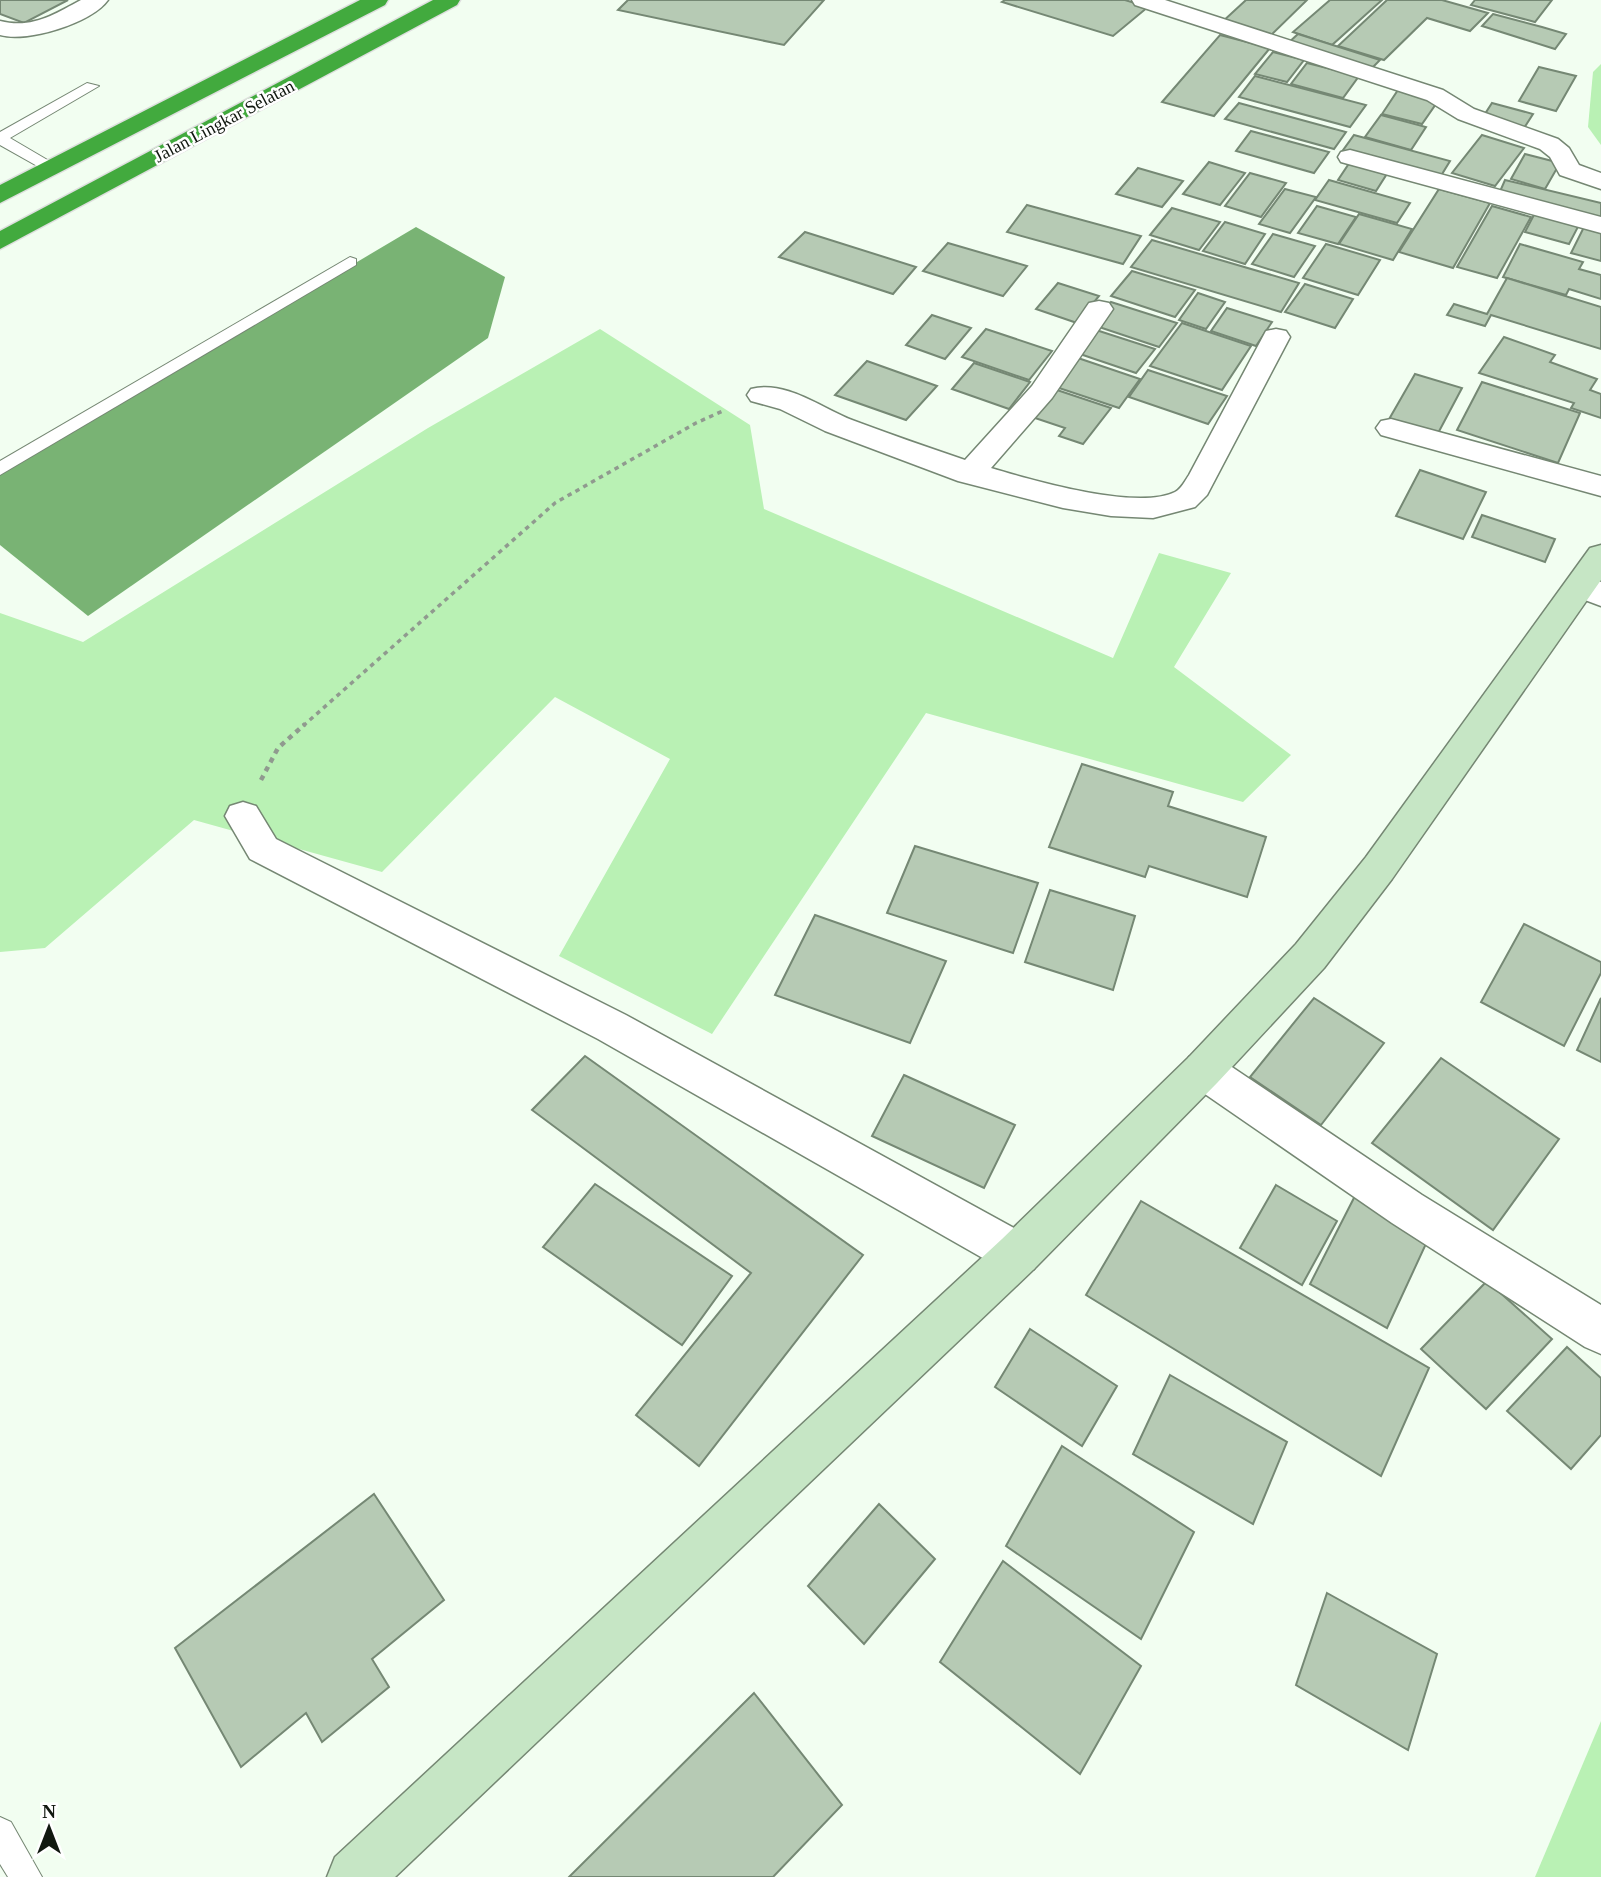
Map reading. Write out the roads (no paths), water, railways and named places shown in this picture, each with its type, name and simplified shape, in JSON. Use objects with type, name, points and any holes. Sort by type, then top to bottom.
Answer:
[{"type":"highway","name":"Jalan Lingkar Selatan","points":[[0,195],[377,0]]},
{"type":"highway","name":"Jalan Lingkar Selatan","points":[[0,241],[449,0]]},
{"type":"street","points":[[0,28],[12,34],[37,30],[97,0]]},
{"type":"street","points":[[1143,0],[1436,95],[1466,114],[1549,144],[1559,153],[1562,163],[1569,170],[1601,181]]},
{"type":"street","points":[[1350,157],[1601,225]]},
{"type":"street","points":[[969,474],[1042,392],[1099,309]]},
{"type":"street","points":[[761,395],[789,401],[822,419],[969,474],[1130,508],[1186,499],[1202,480],[1228,434],[1276,337]]},
{"type":"street","points":[[1391,428],[1601,486]]},
{"type":"street","points":[[355,1877],[1018,1254],[1203,1070],[1310,956],[1594,579]]},
{"type":"street","points":[[243,816],[263,849],[612,1027],[1018,1254]]},
{"type":"street","points":[[1203,1070],[1406,1209],[1601,1331]]},
{"type":"lane","points":[[0,139],[92,86]]},
{"type":"lane","points":[[0,139],[51,168]]},
{"type":"lane","points":[[0,470],[349,262]]},
{"type":"lane","points":[[0,1833],[26,1877]]}]
